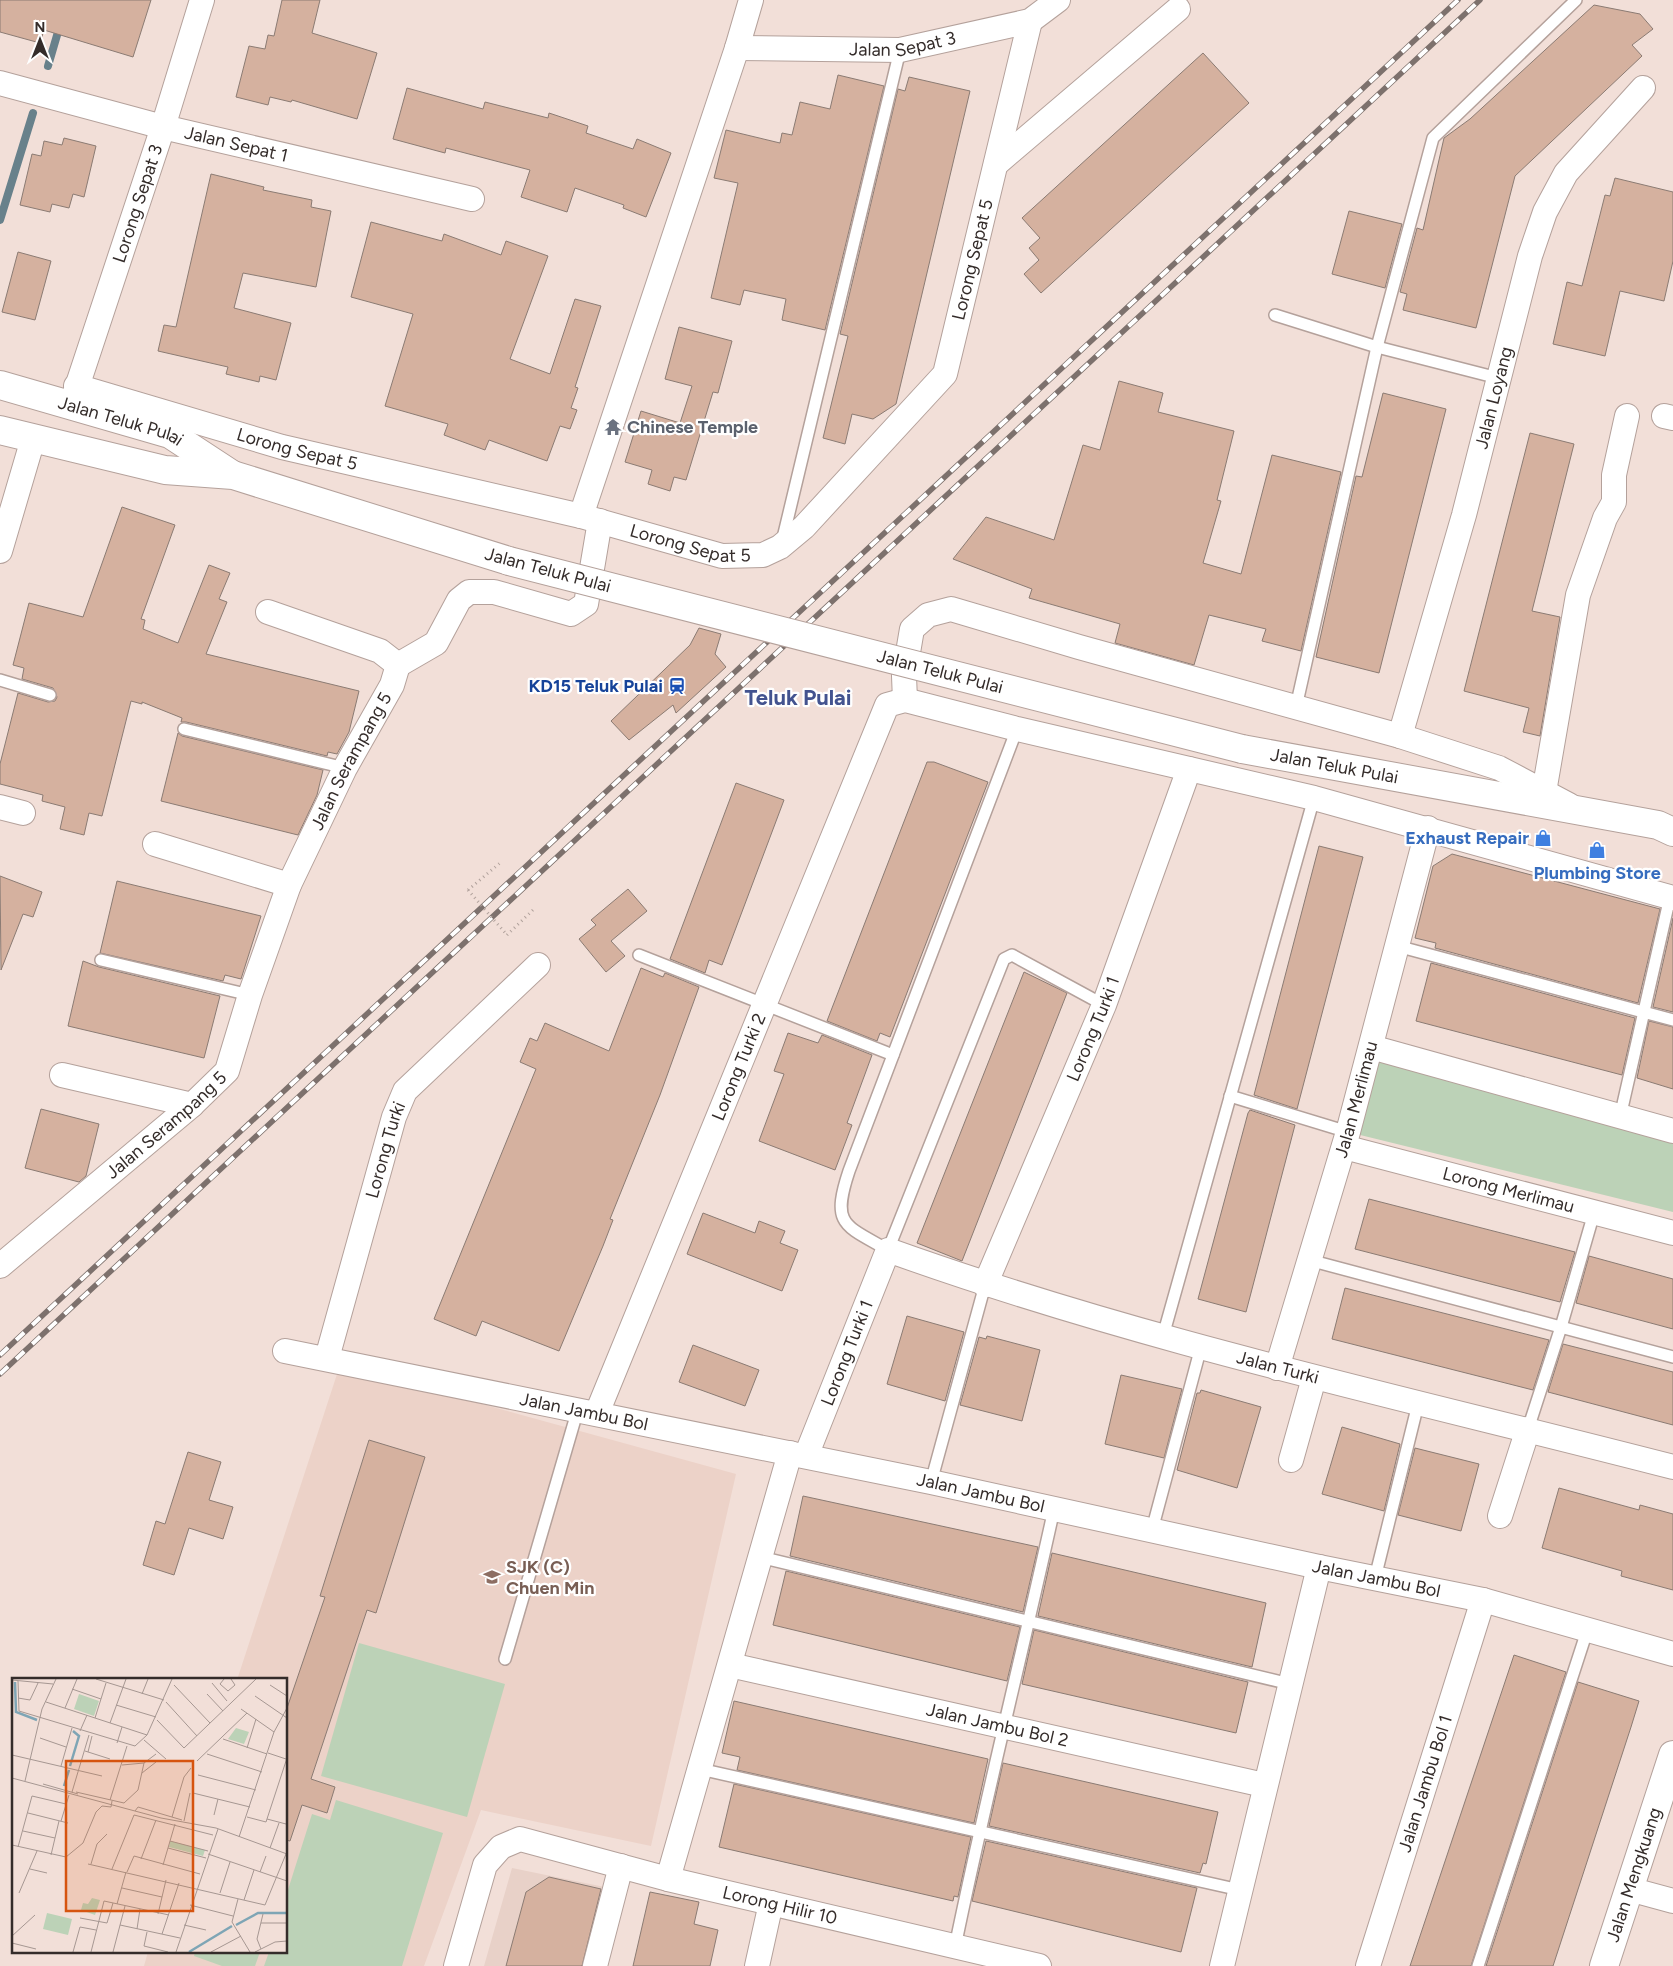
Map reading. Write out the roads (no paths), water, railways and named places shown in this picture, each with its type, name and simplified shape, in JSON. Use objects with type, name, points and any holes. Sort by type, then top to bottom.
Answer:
[{"type":"main road","name":"Jalan Teluk Pulai","points":[[0,385],[74,396],[170,434],[233,475]]},
{"type":"main road","name":"Jalan Teluk Pulai","points":[[0,430],[165,470],[233,475],[509,561],[1242,749],[1582,812],[1668,826]]},
{"type":"main road","name":"Jalan Mengkuang","points":[[1604,1966],[1629,1889],[1668,1788],[1673,1755]]},
{"type":"street","name":"Lorong Sepat 3","points":[[74,396],[164,127],[202,0]]},
{"type":"street","points":[[268,612],[380,651],[398,665],[436,643],[459,600],[469,592],[494,592],[571,614],[586,604],[590,519],[737,48],[750,0]]},
{"type":"street","name":"Jalan Sepat 3","points":[[737,48],[900,50],[1030,21],[1058,0]]},
{"type":"street","points":[[996,164],[1178,9]]},
{"type":"street","name":"Lorong Sepat 5","points":[[74,396],[590,519],[722,556],[763,555],[780,547],[804,526],[945,374],[1030,21]]},
{"type":"street","name":"Jalan Sepat 1","points":[[0,83],[164,127],[472,199]]},
{"type":"street","name":"Jalan Loyang","points":[[1400,736],[1464,515],[1530,256],[1545,212],[1566,173],[1643,88]]},
{"type":"street","points":[[1544,792],[1578,595],[1605,518],[1614,502],[1614,475],[1627,416]]},
{"type":"street","points":[[0,550],[33,439]]},
{"type":"street","points":[[1582,812],[1499,768],[1400,736],[1078,648],[951,609],[928,615],[912,629],[904,676],[906,700],[1017,729],[1314,798],[1672,897]]},
{"type":"street","name":"Jalan Serampang 5","points":[[0,1266],[192,1105],[227,1071],[250,995],[289,885],[344,768],[392,685],[398,665]]},
{"type":"street","name":"Lorong Turki 2","points":[[588,1411],[764,1002],[878,722],[887,705],[906,700]]},
{"type":"street","name":"Lorong Turki 1","points":[[985,1285],[1104,1005],[1189,769]]},
{"type":"street","points":[[0,807],[23,813]]},
{"type":"street","name":"Jalan Merlimau","points":[[1277,1368],[1372,1047],[1428,828]]},
{"type":"street","points":[[155,844],[289,885]]},
{"type":"street","name":"Lorong Turki","points":[[327,1358],[394,1117],[405,1090],[538,965]]},
{"type":"street","points":[[1372,1047],[1673,1131]]},
{"type":"street","points":[[62,1075],[192,1105]]},
{"type":"street","name":"Lorong Merlimau","points":[[1346,1139],[1594,1213],[1673,1233]]},
{"type":"street","name":"Lorong Turki 1","points":[[668,1879],[760,1557],[798,1455],[888,1250]]},
{"type":"street","name":"Jalan Turki","points":[[888,1250],[985,1285],[1201,1347],[1314,1378],[1528,1429],[1673,1467]]},
{"type":"street","name":"Jalan Jambu Bol","points":[[285,1351],[931,1482],[1319,1567],[1483,1600],[1588,1628],[1673,1654]]},
{"type":"street","points":[[1291,1460],[1314,1378]]},
{"type":"street","points":[[1500,1516],[1528,1429]]},
{"type":"street","points":[[1222,1966],[1264,1785],[1319,1567]]},
{"type":"street","name":"Jalan Jambu Bol 1","points":[[1368,1966],[1483,1600]]},
{"type":"street","name":"Jalan Jambu Bol 2","points":[[730,1665],[1264,1785]]},
{"type":"street","name":"Lorong Hilir 10","points":[[456,1966],[485,1865],[502,1847],[520,1839],[668,1879],[955,1947],[977,1959],[1039,1966]]},
{"type":"street","points":[[595,1966],[621,1866]]},
{"type":"street","points":[[1629,1889],[1673,1901]]},
{"type":"street","points":[[757,1966],[771,1903]]},
{"type":"lane","points":[[1296,708],[1378,347],[1433,138],[1576,0]]},
{"type":"lane","points":[[780,547],[900,50]]},
{"type":"lane","points":[[1275,315],[1378,347],[1498,378]]},
{"type":"lane","points":[[0,680],[50,695]]},
{"type":"lane","points":[[184,729],[344,768]]},
{"type":"lane","points":[[1017,729],[841,1195],[841,1216],[848,1228],[888,1250],[999,967],[1004,959],[1012,955],[1104,1005]]},
{"type":"lane","points":[[1163,1336],[1314,798]]},
{"type":"lane","points":[[1620,1117],[1672,897]]},
{"type":"lane","points":[[1397,946],[1673,1020]]},
{"type":"lane","points":[[640,955],[764,1002],[893,1055]]},
{"type":"lane","points":[[102,960],[250,995]]},
{"type":"lane","points":[[1230,1096],[1346,1139]]},
{"type":"lane","points":[[1528,1429],[1561,1327],[1594,1213]]},
{"type":"lane","points":[[1310,1260],[1673,1357]]},
{"type":"lane","points":[[931,1482],[985,1285]]},
{"type":"lane","points":[[1152,1530],[1201,1347]]},
{"type":"lane","points":[[1375,1578],[1418,1404]]},
{"type":"lane","points":[[505,1658],[588,1411]]},
{"type":"lane","points":[[955,1947],[979,1831],[1005,1728],[1054,1509]]},
{"type":"lane","points":[[760,1557],[1030,1620],[1290,1684]]},
{"type":"lane","points":[[1478,1966],[1588,1628]]},
{"type":"lane","points":[[700,1769],[1240,1890]]},
{"type":"waterway","points":[[48,66],[60,25]]},
{"type":"waterway","points":[[0,220],[33,113]]},
{"type":"railway","points":[[0,1355],[1458,0]]},
{"type":"railway","points":[[0,1374],[1480,0]]},
{"type":"place","name":"Chinese Temple","points":[[613,427]]},
{"type":"place","name":"KD15 Teluk Pulai","points":[[677,686]]},
{"type":"place","name":"Exhaust Repair","points":[[1543,838]]},
{"type":"place","name":"Plumbing Store","points":[[1597,850]]},
{"type":"place","name":"SJK (C) Chuen Min","points":[[492,1577]]},
{"type":"district","name":"Teluk Pulai","points":[[798,697]]}]
